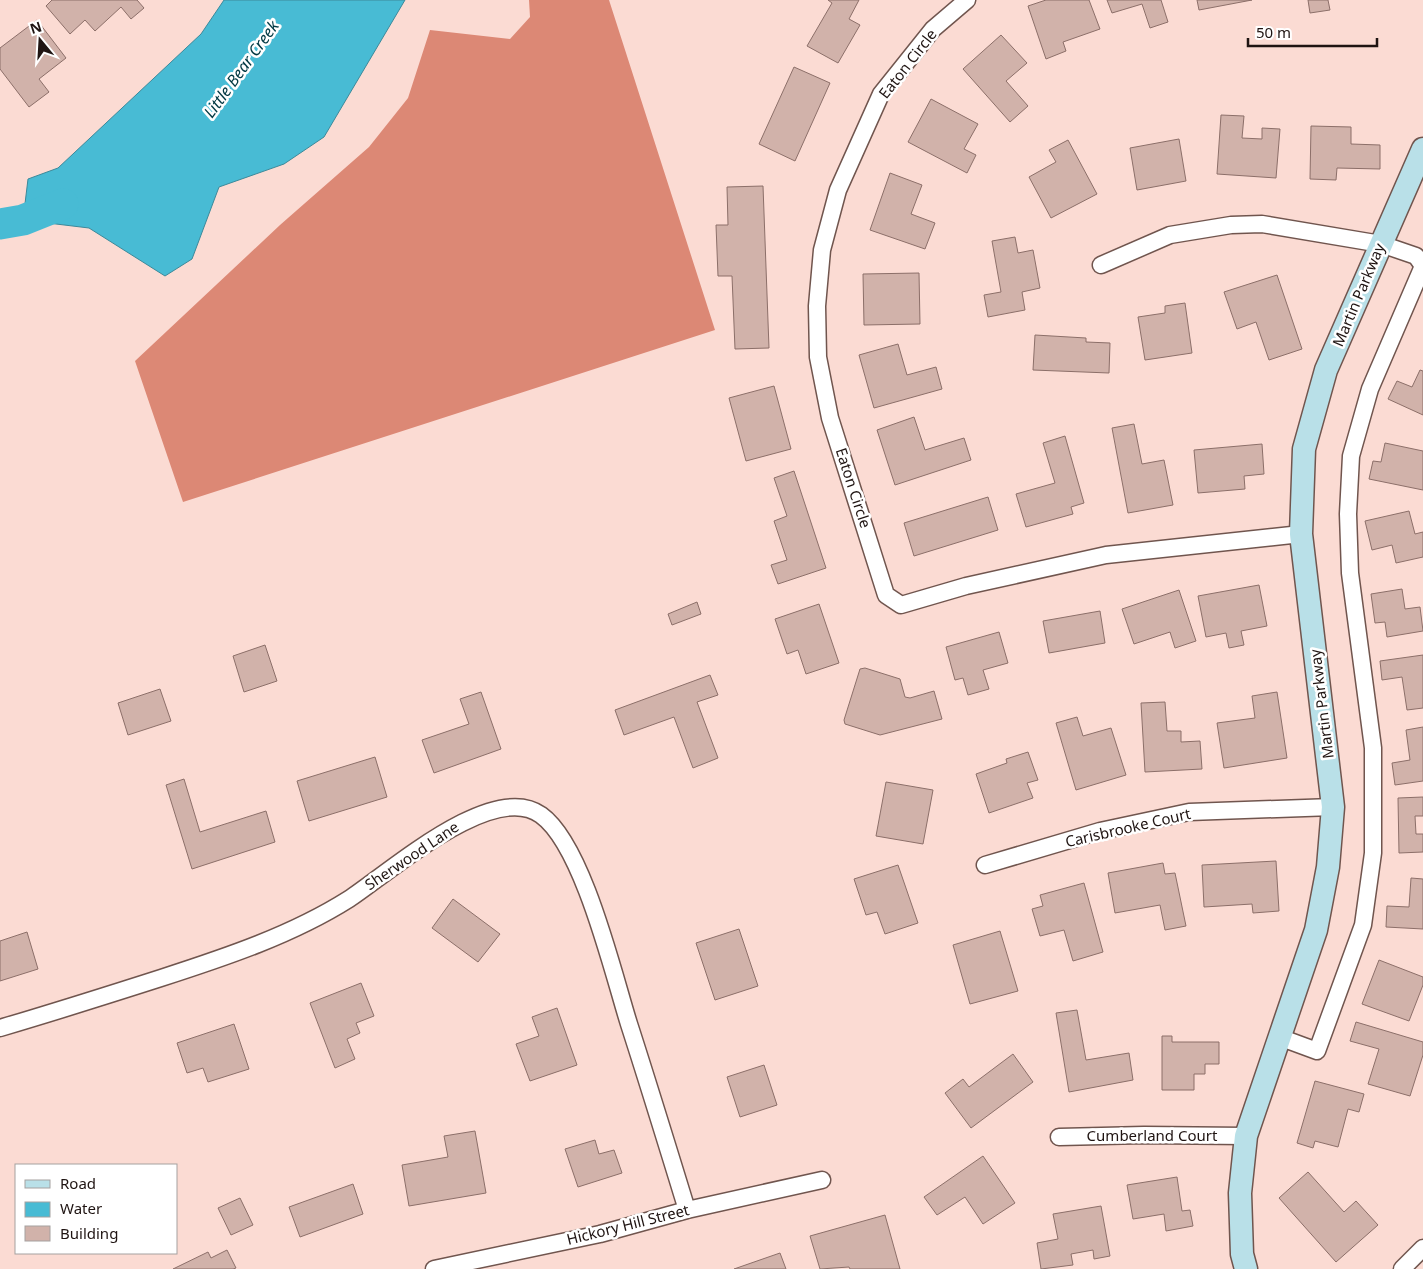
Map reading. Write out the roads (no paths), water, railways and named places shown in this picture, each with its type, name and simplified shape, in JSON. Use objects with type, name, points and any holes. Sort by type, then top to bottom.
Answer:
[{"type":"street","name":"Eaton Circle","points":[[967,0],[933,28],[881,94],[838,190],[822,250],[817,306],[818,357],[830,418],[886,596],[901,606],[966,586],[1106,555],[1301,534]]},
{"type":"street","name":"Martin Parkway","points":[[1246,1269],[1242,1254],[1240,1192],[1246,1136],[1316,930],[1328,868],[1333,807],[1301,534],[1304,449],[1326,370],[1423,148]]},
{"type":"street","points":[[1101,265],[1170,235],[1232,225],[1262,224],[1381,244],[1416,256],[1423,266],[1370,389],[1351,456],[1348,514],[1350,573],[1373,748],[1374,854],[1362,926],[1317,1052],[1279,1037]]},
{"type":"street","name":"Sherwood Lane","points":[[0,1028],[194,967],[306,924],[349,899],[447,830],[479,814],[503,808],[526,807],[541,815],[556,829],[588,892],[687,1210]]},
{"type":"street","name":"Carisbrooke Court","points":[[985,865],[1100,831],[1189,812],[1333,807]]},
{"type":"street","name":"Cumberland Court","points":[[1059,1137],[1144,1135],[1246,1136]]},
{"type":"street","name":"Hickory Hill Street","points":[[434,1269],[600,1234],[687,1210],[822,1180]]},
{"type":"street","points":[[1402,1269],[1423,1248]]},
{"type":"water","points":[[224,0],[405,0],[324,137],[284,164],[219,187],[192,259],[165,276],[89,228],[23,220],[28,179],[58,168],[201,34]]},
{"type":"waterway","name":"Little Bear Creek","points":[[0,224],[23,220],[63,204]]}]
